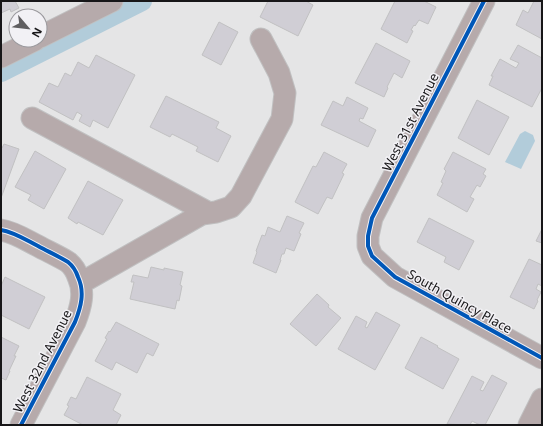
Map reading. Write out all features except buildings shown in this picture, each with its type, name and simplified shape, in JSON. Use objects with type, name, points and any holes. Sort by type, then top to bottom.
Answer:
[{"type":"street","points":[[48,33],[112,1]]},
{"type":"street","name":"West 31st Avenue","points":[[372,256],[368,246],[368,236],[372,218],[484,1]]},
{"type":"street","points":[[1,230],[22,237],[69,263],[75,270],[81,283],[202,214],[231,207],[241,196],[282,119],[285,93],[279,73],[261,39]]},
{"type":"street","points":[[1,57],[19,48]]},
{"type":"street","points":[[32,118],[209,213]]},
{"type":"street","name":"South Quincy Place","points":[[372,256],[395,277],[542,358]]},
{"type":"street","name":"West 32nd Avenue","points":[[21,425],[75,322],[79,311],[82,293],[81,283]]},
{"type":"street","points":[[529,425],[542,399]]},
{"type":"water","points":[[525,131],[533,135],[535,141],[521,169],[505,162],[520,134]]},
{"type":"waterway","points":[[1,72],[142,1]]},
{"type":"cycle path","points":[[484,1],[372,218],[368,236],[368,246],[372,256],[395,277],[542,358]]},
{"type":"cycle path","points":[[1,230],[20,236],[68,262],[75,271],[80,283],[82,294],[79,311],[75,322],[21,425]]}]
